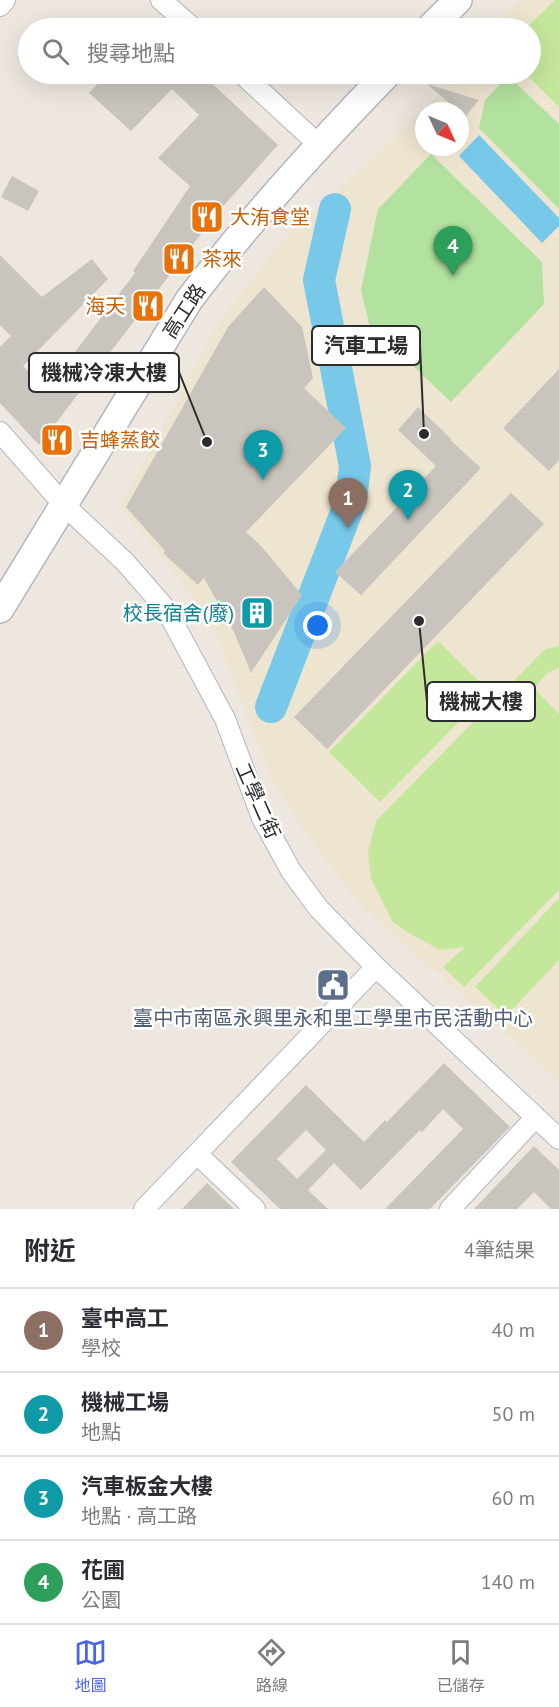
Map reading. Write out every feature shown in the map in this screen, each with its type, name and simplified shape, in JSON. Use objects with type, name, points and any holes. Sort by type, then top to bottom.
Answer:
[{"type":"street","points":[[0,6],[5,0]]},
{"type":"street","points":[[161,0],[182,18]]},
{"type":"street","points":[[440,18],[458,0]]},
{"type":"street","points":[[253,84],[319,145]]},
{"type":"street","name":"高工路","points":[[0,609],[189,300],[319,145],[377,84]]},
{"type":"street","name":"工學二街","points":[[0,432],[63,505],[125,562],[166,609],[225,719],[262,818],[291,871],[319,909],[376,967],[559,1139]]},
{"type":"street","points":[[144,1209],[376,967]]},
{"type":"street","points":[[450,1209],[536,1117]]},
{"type":"street","points":[[197,1154],[255,1209]]},
{"type":"shaded area","points":[[520,0],[559,0],[559,1081],[360,905],[301,827],[273,782],[216,634],[192,596],[156,549],[119,507],[219,322],[284,239],[415,118],[415,156],[469,156],[469,102],[432,102],[448,86],[447,84],[541,84],[541,18],[502,18]]},
{"type":"green space","points":[[555,0],[559,0],[559,107],[536,84],[541,84],[541,18],[536,18]]},
{"type":"green space","points":[[500,84],[516,84],[559,124],[559,209],[479,128],[485,100]]},
{"type":"green space","points":[[429,156],[433,156],[542,262],[544,304],[451,402],[369,324],[361,290],[378,209]]},
{"type":"green space","points":[[438,641],[489,691],[380,802],[329,752]]},
{"type":"green space","points":[[559,646],[559,668],[547,673],[534,688],[559,714],[559,890],[464,987],[443,967],[465,947],[440,950],[392,921],[371,878],[368,853],[376,821],[545,649]]},
{"type":"green space","points":[[559,898],[559,960],[506,1016],[475,987]]},
{"type":"water","points":[[479,135],[559,218],[559,226],[542,243],[459,156],[469,156],[469,146]]},
{"type":"building","points":[[98,84],[213,84],[278,145],[218,212],[39,445],[0,403],[0,347],[11,336],[0,325],[0,255],[42,297],[92,259],[108,279],[23,366],[46,390],[135,273],[133,271],[190,186],[158,158],[199,115],[172,89],[131,131],[89,93]]},
{"type":"building","points":[[427,84],[479,100],[469,112],[469,102],[448,102]]},
{"type":"building","points":[[12,176],[39,191],[28,211],[1,197]]},
{"type":"building","points":[[264,287],[302,327],[313,378],[304,388],[346,428],[246,532],[261,546],[302,595],[251,673],[234,632],[204,578],[198,585],[163,553],[165,551],[126,507],[228,327]]},
{"type":"building","points":[[559,369],[559,460],[549,471],[503,428]]},
{"type":"building","points":[[418,407],[481,468],[361,595],[335,572],[436,466],[398,430]]},
{"type":"building","points":[[511,493],[544,524],[327,749],[294,717]]},
{"type":"building","points":[[444,1063],[510,1127],[430,1209],[385,1209],[463,1129],[443,1109],[361,1190],[334,1163],[308,1190],[328,1209],[280,1209],[231,1162],[306,1085],[364,1142],[385,1120],[387,1122]],"holes":[[[306,1130],[326,1150],[297,1179],[277,1159]]]},
{"type":"building","points":[[534,1146],[559,1170],[559,1209],[551,1209],[534,1192],[517,1209],[474,1209]]},
{"type":"building","points":[[207,1183],[234,1209],[182,1209]]},
{"type":"waterway","points":[[271,707],[351,500],[355,466],[319,280],[335,209]]},
{"type":"place","name":"大洧食堂","points":[[207,217]]},
{"type":"place","name":"茶來","points":[[179,259]]},
{"type":"place","name":"花圃","points":[[453,276]]},
{"type":"place","name":"海天","points":[[148,306]]},
{"type":"place","name":"汽車工場","points":[[424,434]]},
{"type":"place","name":"吉蜂蒸餃","points":[[57,440]]},
{"type":"place","name":"機械冷凍大樓","points":[[207,442]]},
{"type":"place","name":"汽車板金大樓","points":[[263,480]]},
{"type":"place","name":"機械工場","points":[[408,520]]},
{"type":"place","name":"臺中高工","points":[[348,528]]},
{"type":"place","name":"校長宿舍(廢)","points":[[257,613]]},
{"type":"place","name":"機械大樓","points":[[419,621]]},
{"type":"place","name":"臺中市南區永興里永和里工學里市民活動中心","points":[[333,985]]}]
